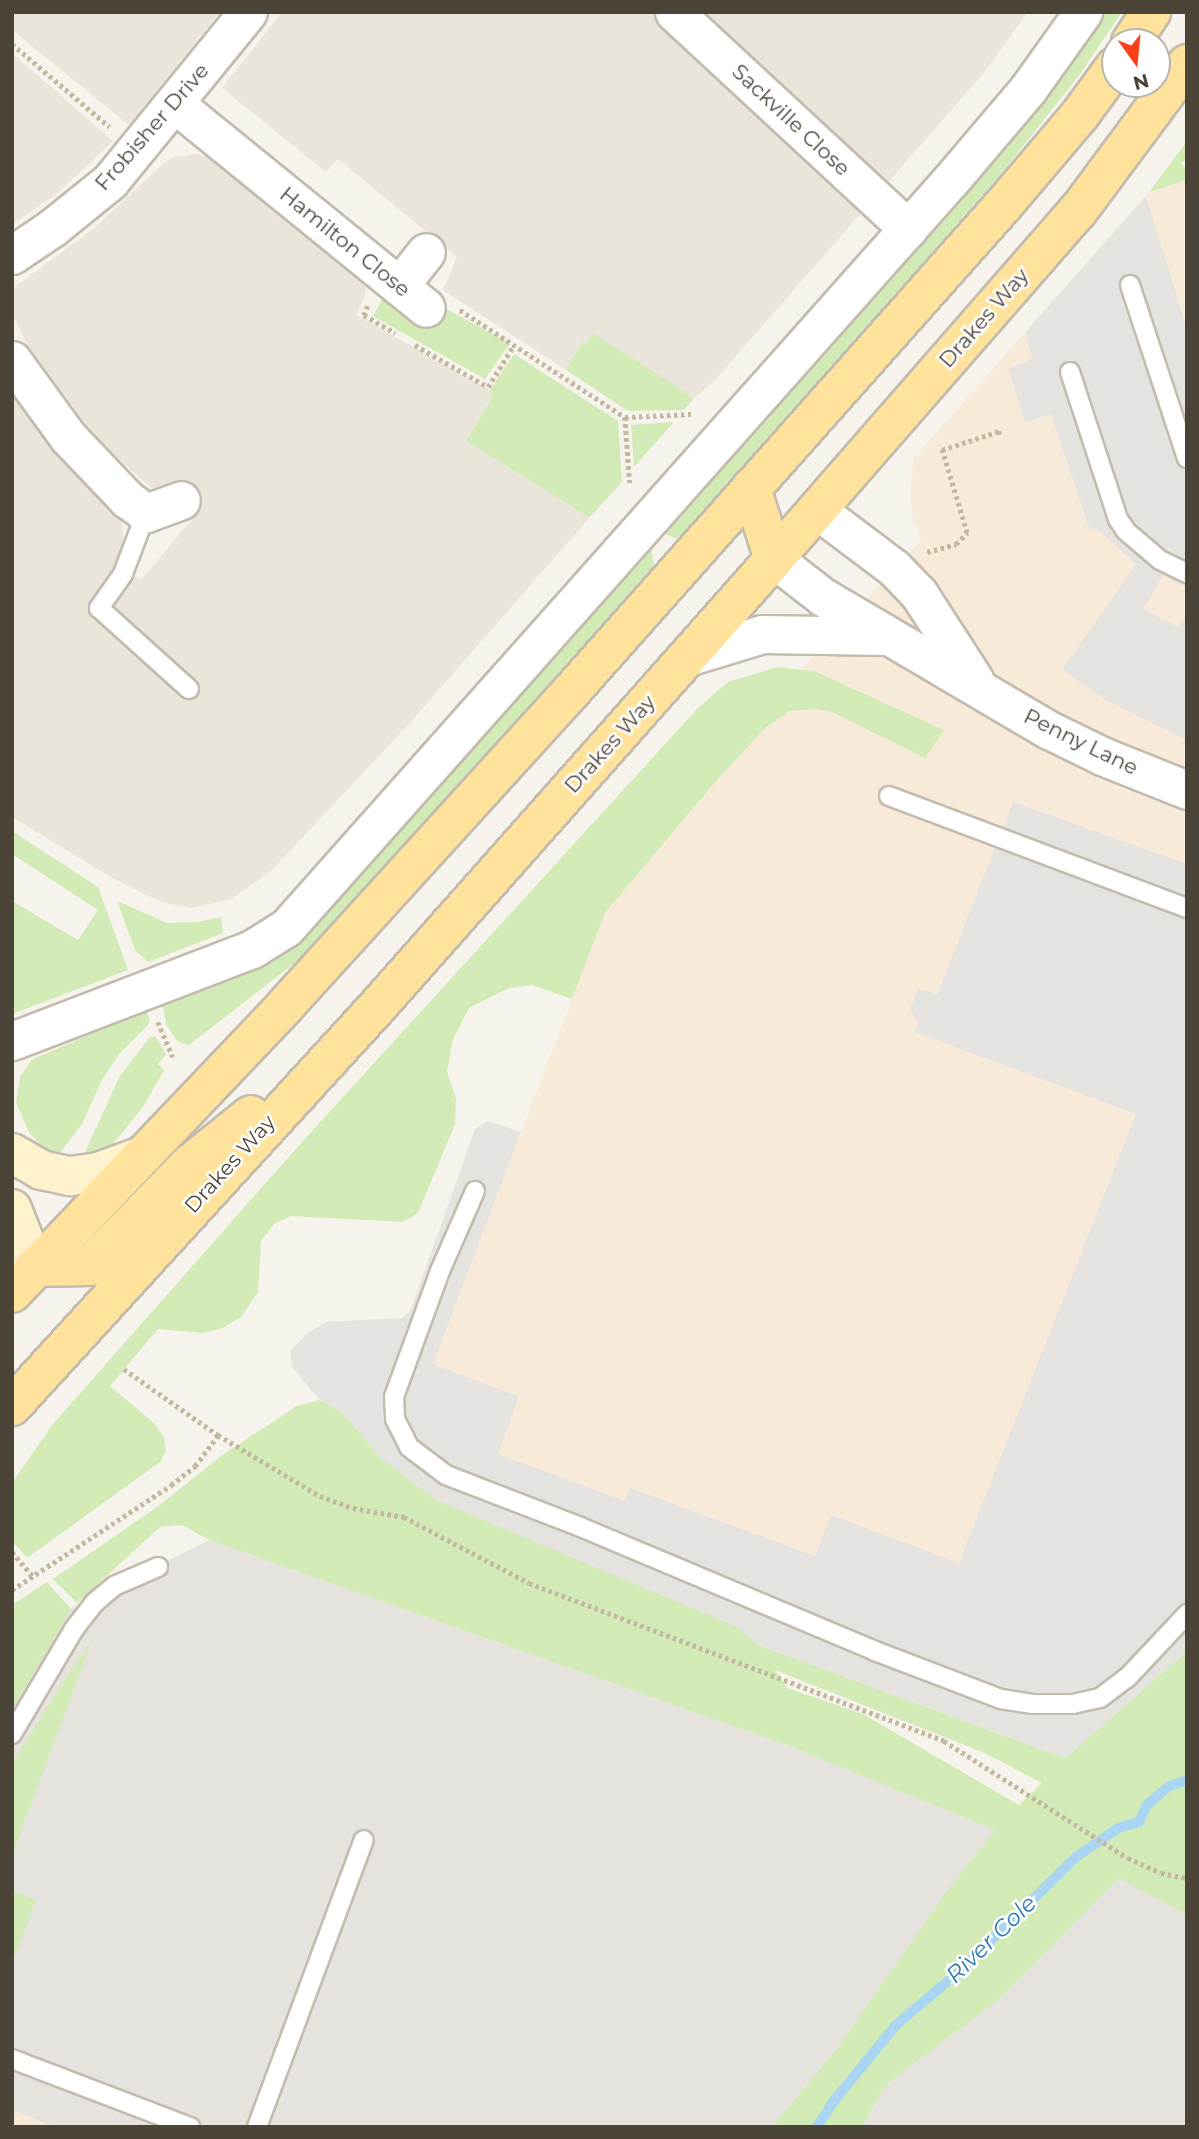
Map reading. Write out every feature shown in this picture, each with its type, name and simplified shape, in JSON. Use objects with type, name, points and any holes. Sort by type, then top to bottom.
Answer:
[{"type":"main road","points":[[1140,28],[1151,12]]},
{"type":"main road","name":"Drakes Way","points":[[12,1406],[316,1070],[377,1007],[817,510],[1078,211],[1187,64]]},
{"type":"main road","points":[[24,1280],[349,936],[1006,202],[1101,86]]},
{"type":"main road","points":[[751,488],[817,510]]},
{"type":"main road","points":[[751,488],[774,559]]},
{"type":"main road","points":[[24,1280],[90,1266],[228,1131],[316,1070]]},
{"type":"street","name":"Frobisher Drive","points":[[12,255],[99,191],[137,150],[248,12]]},
{"type":"street","name":"Sackville Close","points":[[674,12],[908,229]]},
{"type":"street","points":[[12,1041],[253,949],[286,928],[908,229],[1028,89],[1083,12]]},
{"type":"street","name":"Hamilton Close","points":[[175,104],[412,297]]},
{"type":"street","points":[[412,297],[426,252]]},
{"type":"street","points":[[12,360],[47,410],[89,460],[146,513],[181,500]]},
{"type":"street","name":"Penny Lane","points":[[817,510],[894,568],[919,594],[980,688]]},
{"type":"street","name":"Penny Lane","points":[[774,559],[808,587],[1049,730],[1102,756],[1187,790]]},
{"type":"street","name":"Penny Lane","points":[[687,657],[762,635],[890,636]]},
{"type":"street","points":[[12,1153],[41,1170],[70,1175],[98,1172],[142,1156]]},
{"type":"street","points":[[12,1209],[24,1280]]},
{"type":"lane","points":[[1130,285],[1187,458]]},
{"type":"lane","points":[[1070,372],[1118,519],[1126,531],[1160,560],[1187,573]]},
{"type":"lane","points":[[146,513],[123,574],[99,608],[189,690]]},
{"type":"lane","points":[[889,796],[1187,908]]},
{"type":"lane","points":[[475,1191],[440,1271],[394,1397],[395,1419],[410,1447],[446,1475],[578,1526],[875,1651],[1001,1699],[1060,1704],[1100,1698],[1127,1678],[1187,1614]]},
{"type":"lane","points":[[12,1734],[74,1629],[94,1603],[114,1586],[158,1567]]},
{"type":"lane","points":[[257,2127],[364,1840]]},
{"type":"lane","points":[[12,2059],[190,2127]]},
{"type":"path","points":[[12,44],[137,150]]},
{"type":"path","name":"Hamilton Close","points":[[412,297],[439,296],[625,417]]},
{"type":"path","points":[[630,483],[625,417],[691,414]]},
{"type":"path","points":[[917,550],[924,553],[947,548],[969,532],[942,450],[999,431],[1000,436]]},
{"type":"path","points":[[157,1021],[173,1057]]},
{"type":"path","points":[[124,1369],[218,1435],[320,1496],[353,1508],[404,1517],[529,1583],[944,1741],[1128,1858],[1161,1873],[1187,1878]]},
{"type":"path","points":[[12,1590],[171,1485],[195,1466],[218,1435]]},
{"type":"path","points":[[12,1552],[34,1577]]},
{"type":"shaded area","points":[[12,12],[220,12],[129,125],[12,30]]},
{"type":"shaded area","points":[[282,12],[1028,12],[982,75],[715,380],[693,399],[593,333],[586,345],[581,343],[566,370],[443,290],[457,257],[338,159],[326,172],[222,88]]},
{"type":"shaded area","points":[[12,53],[113,141],[59,192],[12,225]]},
{"type":"shaded area","points":[[197,154],[214,159],[367,281],[365,295],[356,315],[491,391],[493,395],[466,441],[591,516],[407,726],[271,871],[231,899],[192,908],[161,902],[114,879],[12,817],[12,387],[122,517],[123,545],[116,564],[141,580],[200,510],[196,489],[160,491],[150,487],[95,437],[29,348],[12,314],[12,289],[93,229],[164,163],[174,157]]},
{"type":"shaded area","points":[[1187,180],[1187,1651],[1083,1739],[342,1412],[320,1400],[292,1367],[290,1351],[309,1332],[327,1322],[403,1318],[411,1309],[475,1129],[488,1121],[521,1132],[605,913],[710,788],[765,728],[790,711],[815,709],[832,712],[925,758],[943,730],[802,668],[921,541],[913,519],[910,496],[914,458],[1149,192]]},
{"type":"shaded area","points":[[1146,196],[1187,329],[1187,588],[1163,576],[1143,609],[1178,627],[1187,613],[1187,740],[1108,701],[1062,670],[1136,564],[1099,531],[1090,530],[1051,414],[1025,422],[1008,369],[1033,359],[1025,333]]},
{"type":"shaded area","points":[[1013,802],[1187,864],[1187,1651],[1065,1758],[761,1646],[737,1627],[436,1500],[381,1458],[342,1412],[320,1400],[292,1367],[290,1351],[309,1332],[327,1322],[403,1318],[411,1310],[475,1129],[488,1121],[521,1132],[433,1364],[519,1397],[498,1454],[625,1501],[630,1488],[815,1556],[831,1515],[959,1563],[1136,1114],[915,1032],[918,1023],[910,1009],[918,988],[937,995]]},
{"type":"shaded area","points":[[209,1540],[792,1747],[996,1830],[942,1900],[838,2047],[772,2127],[55,2127],[12,2110],[12,1638]]},
{"type":"shaded area","points":[[1119,1877],[1187,1915],[1187,2127],[862,2127],[885,2086],[1000,1998]]},
{"type":"shaded area","points":[[12,2110],[55,2127],[12,2127]]},
{"type":"green space","points":[[1107,12],[1122,12],[1111,28],[1101,28],[1101,43],[1080,74],[1001,174],[684,537],[677,539],[665,534],[950,214],[1023,126]]},
{"type":"green space","points":[[1187,141],[1187,158],[1181,163],[1187,170],[1187,180],[1149,192]]},
{"type":"green space","points":[[384,296],[421,326],[441,306],[507,342],[508,346],[485,379],[373,316]]},
{"type":"green space","points":[[593,333],[693,399],[684,410],[628,411],[566,370],[582,342],[586,345]]},
{"type":"green space","points":[[514,354],[618,421],[622,482],[591,516],[466,441],[493,396],[489,392]]},
{"type":"green space","points":[[674,422],[634,467],[631,425]]},
{"type":"green space","points":[[651,550],[654,566],[650,571],[305,955],[189,1045],[177,1041],[166,1024],[162,1003],[306,937]]},
{"type":"green space","points":[[777,667],[814,671],[944,730],[925,758],[832,712],[816,709],[790,711],[765,728],[710,788],[605,913],[572,999],[532,985],[509,988],[469,1008],[453,1039],[447,1071],[456,1099],[455,1124],[418,1213],[403,1222],[291,1216],[274,1224],[261,1241],[258,1292],[241,1317],[223,1328],[203,1333],[158,1329],[110,1386],[155,1424],[164,1438],[166,1451],[160,1462],[27,1558],[12,1541],[12,1483],[53,1424],[302,1142],[698,708],[728,682]]},
{"type":"green space","points":[[12,831],[98,887],[128,970],[12,1014],[12,901],[78,940],[98,910],[12,854]]},
{"type":"green space","points":[[117,901],[167,923],[198,922],[221,917],[223,933],[148,962],[135,950]]},
{"type":"green space","points":[[146,1010],[150,1021],[119,1054],[102,1080],[82,1124],[59,1154],[49,1154],[29,1132],[16,1103],[20,1077],[31,1060]]},
{"type":"green space","points":[[155,1036],[166,1054],[158,1064],[164,1070],[143,1107],[112,1145],[97,1153],[84,1154],[120,1076],[150,1037]]},
{"type":"green space","points":[[320,1400],[342,1412],[381,1458],[737,1627],[761,1646],[1065,1758],[1187,1651],[1187,1915],[1119,1878],[1000,1998],[885,2086],[862,2127],[772,2127],[838,2047],[945,1894],[995,1830],[792,1747],[209,1540],[182,1525],[160,1527],[77,1603],[53,1579],[157,1507],[221,1456],[297,1406]],"holes":[[[775,1670],[985,1753],[1042,1783],[1019,1805],[863,1714],[787,1688]]]},
{"type":"green space","points":[[47,1582],[71,1609],[12,1710],[12,1605]]},
{"type":"green space","points":[[92,1641],[12,1855],[12,1765],[62,1683]]},
{"type":"green space","points":[[12,1890],[36,1900],[12,1964]]},
{"type":"waterway","name":"River Cole","points":[[817,2127],[833,2102],[896,2025],[962,1969],[1076,1857],[1118,1828],[1139,1822],[1147,1805],[1169,1786],[1187,1780]]}]
